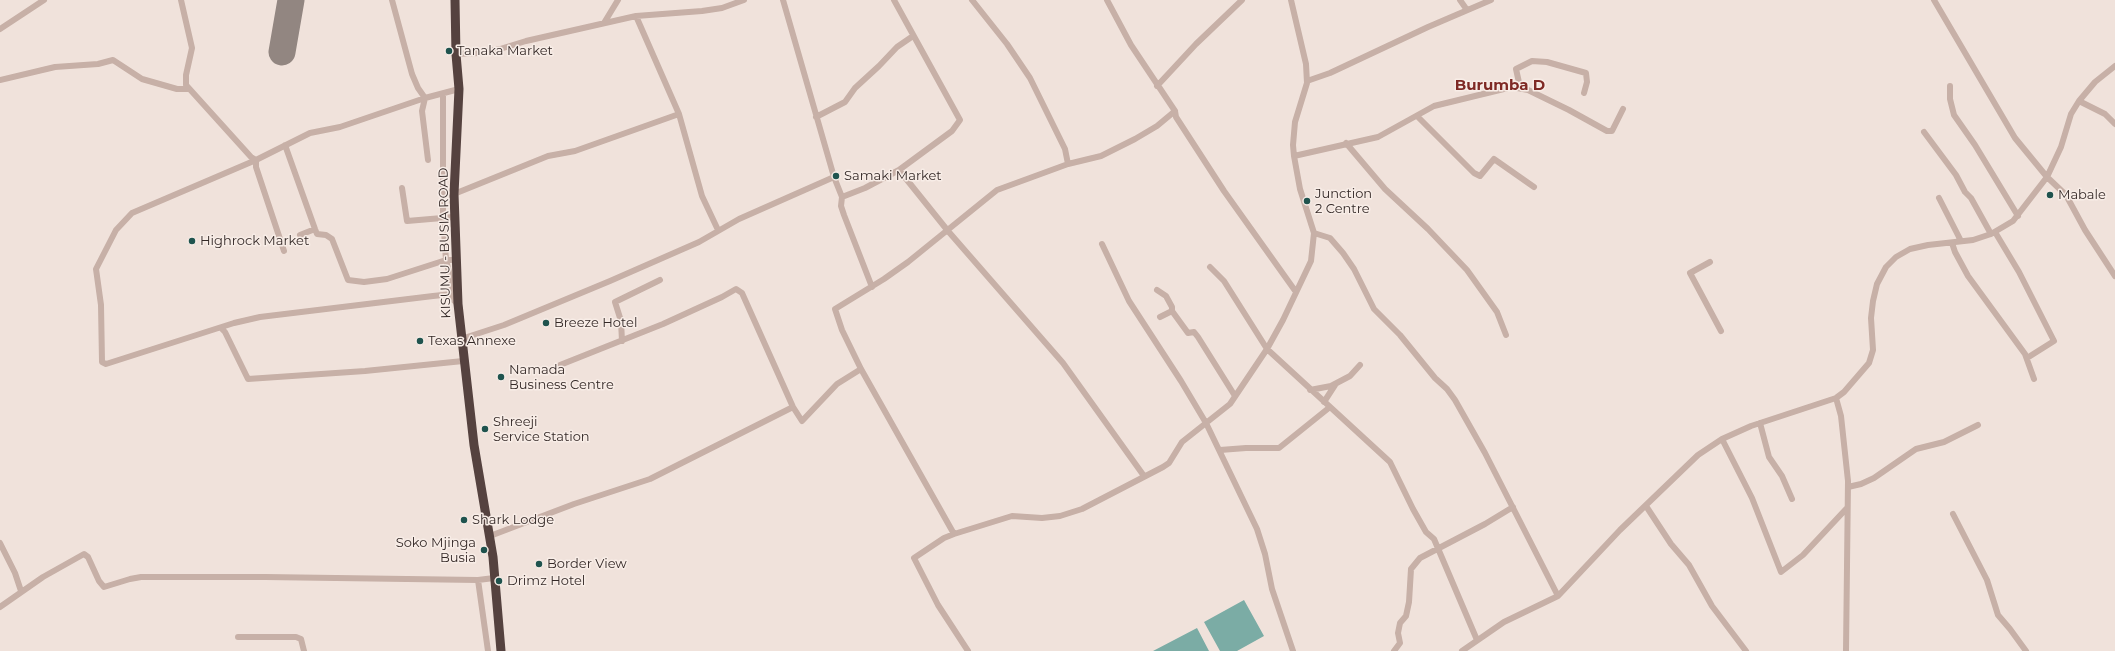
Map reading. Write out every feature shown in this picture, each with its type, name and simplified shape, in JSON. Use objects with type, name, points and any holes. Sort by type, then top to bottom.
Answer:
[{"type":"highway","name":"KISUMU - BUSIA ROAD","points":[[456,0],[456,54],[459,89],[454,216],[458,304],[463,361],[474,445],[490,536],[501,651]]},
{"type":"street","points":[[181,0],[192,48],[185,81],[189,89],[256,160],[256,167],[284,251]]},
{"type":"street","points":[[392,0],[412,74],[418,88],[425,98],[422,111],[428,160]]},
{"type":"street","points":[[604,23],[618,0]]},
{"type":"street","points":[[456,54],[480,53],[500,49],[526,41],[636,16],[702,11],[722,8],[744,0]]},
{"type":"street","points":[[783,0],[816,117],[834,177],[842,197],[844,215],[872,287]]},
{"type":"street","points":[[842,197],[865,188],[899,170],[952,131],[960,120],[894,0]]},
{"type":"street","points":[[972,0],[1007,44],[1030,78],[1065,149],[1068,164]]},
{"type":"street","points":[[1107,0],[1131,45],[1175,111],[1176,117],[1224,191],[1296,292]]},
{"type":"street","points":[[1157,86],[1196,44],[1242,0]]},
{"type":"street","points":[[968,651],[938,605],[913,560],[919,554],[954,534],[1012,516],[1042,518],[1060,516],[1082,509],[1169,463],[1182,442],[1230,404],[1266,349],[1296,292],[1311,261],[1314,233],[1300,189],[1294,156],[1293,145],[1295,122],[1307,81],[1306,64],[1291,0]]},
{"type":"street","points":[[1460,0],[1467,10]]},
{"type":"street","points":[[1934,0],[1963,54],[1983,83],[2015,138],[2047,177],[2066,195],[2086,233],[2115,276]]},
{"type":"street","points":[[0,28],[40,1]]},
{"type":"street","points":[[1307,81],[1330,73],[1488,1]]},
{"type":"street","points":[[636,16],[679,114],[702,196],[718,230]]},
{"type":"street","points":[[816,117],[846,102],[855,88],[897,47],[913,36]]},
{"type":"street","points":[[0,80],[55,67],[98,64],[113,60],[142,79],[177,89],[189,89]]},
{"type":"street","points":[[1520,87],[1516,69],[1532,61],[1547,62],[1586,73],[1587,82],[1584,93]]},
{"type":"street","points":[[1462,651],[1504,622],[1558,596],[1620,530],[1698,455],[1722,439],[1760,423],[1836,398],[1852,384],[1869,364],[1873,350],[1871,318],[1873,301],[1877,284],[1886,267],[1896,257],[1910,249],[1961,241],[1993,233],[2018,216],[2047,177],[2061,147],[2071,114],[2095,82],[2115,66]]},
{"type":"street","points":[[1950,86],[1950,99],[1954,115],[1975,145],[2018,216]]},
{"type":"street","points":[[1294,156],[1346,143],[1378,137],[1434,106],[1512,87],[1520,87],[1569,110],[1607,131],[1612,130],[1623,109]]},
{"type":"street","points":[[452,294],[401,298],[354,306],[266,316],[220,328],[103,363],[100,358],[101,305],[96,269],[109,241],[129,216],[180,191],[256,160],[310,133],[340,127],[425,98],[459,89]]},
{"type":"street","points":[[443,94],[443,217],[446,260],[451,280],[452,299],[458,304]]},
{"type":"street","points":[[2080,101],[2105,114],[2115,124]]},
{"type":"street","points":[[954,534],[861,369],[842,330],[834,309],[872,287],[948,230],[997,190],[1068,164],[1101,156],[1135,140],[1157,126],[1175,111]]},
{"type":"street","points":[[454,194],[548,156],[575,151],[679,114]]},
{"type":"street","points":[[1417,116],[1474,173],[1480,176],[1494,160],[1534,187]]},
{"type":"street","points":[[1924,132],[1956,175],[1965,192],[1971,198],[2019,272],[2054,341],[2026,358]]},
{"type":"street","points":[[1346,143],[1385,189],[1428,229],[1467,270],[1497,312],[1506,335]]},
{"type":"street","points":[[285,145],[314,229],[317,234],[326,235],[332,239],[348,280],[364,282],[387,279],[446,260],[456,260]]},
{"type":"street","points":[[899,170],[948,230],[1063,363],[1144,476]]},
{"type":"street","points":[[461,339],[504,325],[597,287],[699,242],[718,230],[834,177]]},
{"type":"street","points":[[402,188],[407,222],[454,216]]},
{"type":"street","points":[[1939,198],[1961,241]]},
{"type":"street","points":[[300,235],[314,229]]},
{"type":"street","points":[[1314,233],[1330,238],[1343,253],[1354,269],[1374,309],[1400,335],[1435,378],[1447,389],[1485,453],[1558,596]]},
{"type":"street","points":[[1952,242],[1955,252],[1968,276],[2026,358],[2034,379]]},
{"type":"street","points":[[1102,244],[1129,301],[1181,381],[1220,450],[1262,542],[1272,589],[1293,651]]},
{"type":"street","points":[[1710,262],[1690,273],[1722,331]]},
{"type":"street","points":[[1210,267],[1224,281],[1266,349],[1387,458],[1426,532],[1434,539],[1439,549],[1477,640]]},
{"type":"street","points":[[622,341],[621,321],[615,302],[660,280]]},
{"type":"street","points":[[560,365],[622,341],[722,297],[736,289],[739,289],[793,407],[802,421],[837,384],[861,369]]},
{"type":"street","points":[[1156,290],[1166,296],[1172,311],[1188,333],[1194,332],[1198,337],[1235,396]]},
{"type":"street","points":[[1160,317],[1172,311]]},
{"type":"street","points":[[220,328],[225,332],[248,379],[365,371],[463,361]]},
{"type":"street","points":[[1310,390],[1331,386],[1350,376],[1360,365]]},
{"type":"street","points":[[1324,402],[1333,388],[1340,381]]},
{"type":"street","points":[[1836,398],[1841,416],[1848,487],[1846,651]]},
{"type":"street","points":[[490,536],[543,515],[650,479],[793,407]]},
{"type":"street","points":[[1220,450],[1279,448],[1330,407]]},
{"type":"street","points":[[1760,423],[1769,457],[1782,476],[1792,499]]},
{"type":"street","points":[[1848,487],[1861,484],[1874,478],[1916,449],[1944,442],[1978,425]]},
{"type":"street","points":[[1722,439],[1752,498],[1781,572],[1803,555],[1847,508]]},
{"type":"street","points":[[1646,506],[1671,544],[1686,560],[1712,606],[1746,651]]},
{"type":"street","points":[[1394,651],[1400,643],[1398,633],[1400,623],[1406,616],[1409,602],[1411,569],[1420,558],[1439,549],[1513,507]]},
{"type":"street","points":[[1953,514],[1986,580],[1998,615],[2026,651]]},
{"type":"street","points":[[0,543],[15,573],[21,591]]},
{"type":"street","points":[[0,606],[21,591],[84,554],[88,557],[99,581],[104,587],[130,578],[147,577],[478,580],[494,578]]},
{"type":"street","points":[[478,580],[488,651]]},
{"type":"street","points":[[238,637],[296,637],[301,639],[304,651]]},
{"type":"water","points":[[1244,600],[1264,636],[1237,651],[1220,651],[1204,622]]},
{"type":"water","points":[[1197,628],[1209,651],[1153,651]]},
{"type":"runway","points":[[282,52],[291,0]]},
{"type":"place","name":"Tanaka Market","points":[[449,51]]},
{"type":"place","name":"Samaki Market","points":[[836,176]]},
{"type":"place","name":"Mabale","points":[[2050,195]]},
{"type":"place","name":"Junction 2 Centre","points":[[1307,201]]},
{"type":"place","name":"Highrock Market","points":[[192,241]]},
{"type":"place","name":"Breeze Hotel","points":[[546,323]]},
{"type":"place","name":"Texas Annexe","points":[[420,341]]},
{"type":"place","name":"Namada Business Centre","points":[[501,377]]},
{"type":"place","name":"Shreeji Service Station","points":[[485,429]]},
{"type":"place","name":"Shark Lodge","points":[[464,520]]},
{"type":"place","name":"Soko Mjinga Busia","points":[[484,550]]},
{"type":"place","name":"Border View","points":[[539,564]]},
{"type":"place","name":"Drimz Hotel","points":[[499,581]]},
{"type":"district","name":"Burumba D","points":[[1500,86]]}]
